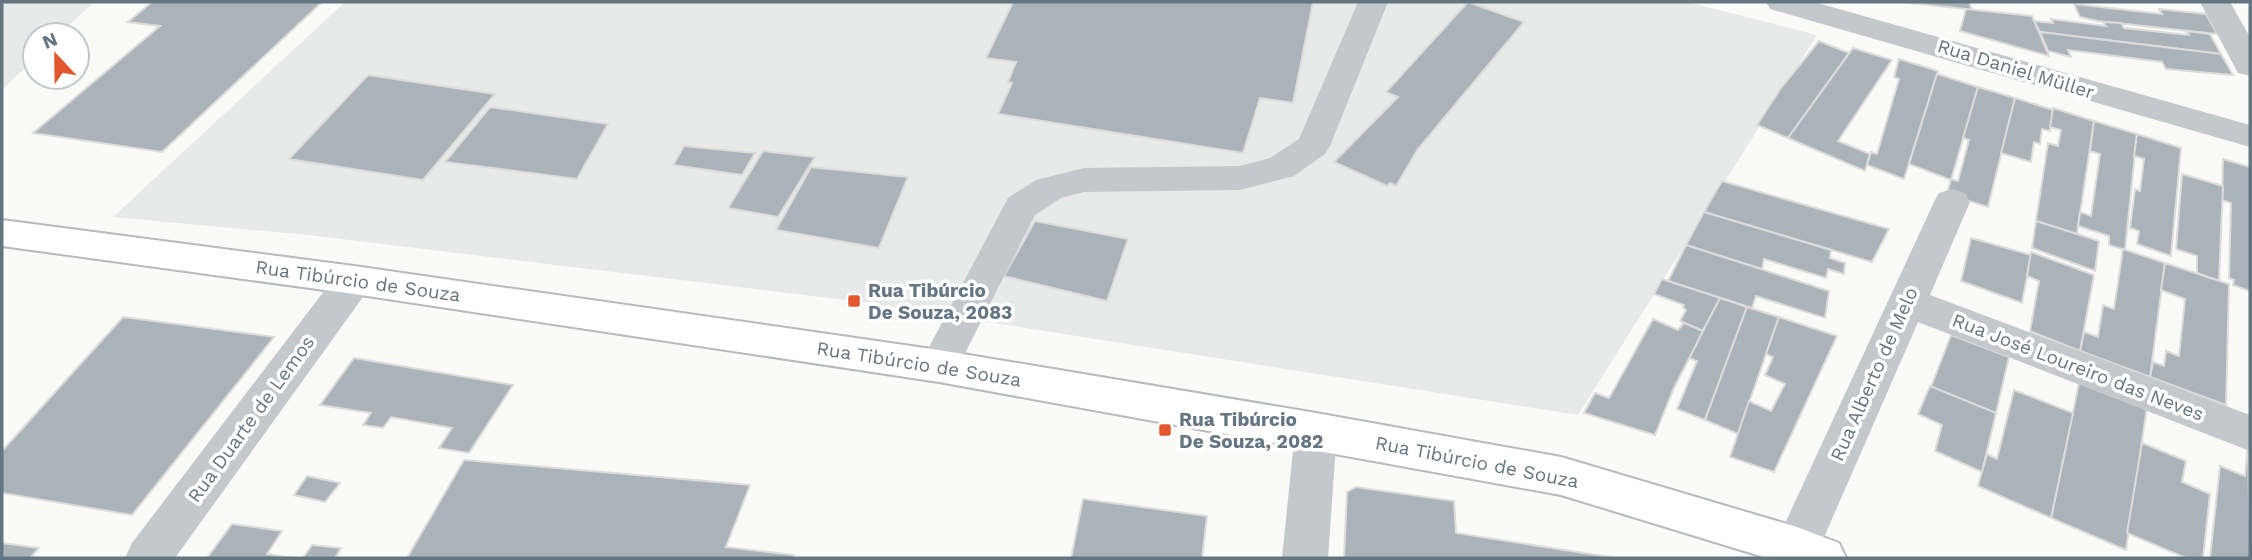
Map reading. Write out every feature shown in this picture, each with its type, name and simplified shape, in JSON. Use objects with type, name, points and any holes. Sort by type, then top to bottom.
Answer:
[{"type":"main road","name":"Rua Tibúrcio de Souza","points":[[2,233],[354,280],[939,366],[1316,431],[1561,476],[1810,553]]},
{"type":"street","points":[[939,366],[1021,207],[1049,189],[1084,180],[1240,178],[1282,167],[1313,146],[1373,2]]},
{"type":"street","name":"Rua Daniel Müller","points":[[1781,2],[1814,6],[2250,136]]},
{"type":"street","points":[[2215,2],[2250,66]]},
{"type":"street","name":"Rua Alberto de Melo","points":[[1810,553],[1906,302],[1952,202]]},
{"type":"street","name":"Rua Duarte de Lemos","points":[[148,558],[354,280]]},
{"type":"street","name":"Rua José Loureiro das Neves","points":[[1906,302],[2250,433]]},
{"type":"street","points":[[1305,558],[1316,431]]},
{"type":"shaded area","points":[[2,2],[94,2],[74,21],[21,21],[21,72],[2,90]]},
{"type":"shaded area","points":[[345,2],[1687,2],[1817,35],[1578,415],[854,301],[308,235],[113,217]]},
{"type":"building","points":[[152,2],[322,2],[162,152],[33,133],[83,91],[91,91],[91,84],[160,26],[128,22]]},
{"type":"building","points":[[1013,2],[1313,2],[1293,103],[1260,98],[1243,153],[998,114],[1012,83],[1008,82],[1016,62],[986,58]]},
{"type":"building","points":[[1468,2],[1524,22],[1418,149],[1396,186],[1390,183],[1387,186],[1334,162],[1398,97],[1386,92]]},
{"type":"building","points":[[1901,2],[1969,2],[1972,10],[1966,9]]},
{"type":"building","points":[[2074,4],[2162,14],[2159,9],[2206,14],[2217,34],[2098,21],[2080,17]]},
{"type":"building","points":[[1966,9],[2032,16],[2049,56],[1960,31]]},
{"type":"building","points":[[2051,19],[2106,26],[2103,22],[2121,23],[2124,28],[2189,35],[2186,31],[2210,34],[2221,54],[2040,32],[2034,21],[2053,23]]},
{"type":"building","points":[[2040,32],[2221,54],[2233,75],[2166,69],[2162,62],[2068,50],[2071,57],[2048,51]]},
{"type":"building","points":[[1819,41],[1849,53],[1788,138],[1757,125],[1781,88]]},
{"type":"building","points":[[1853,48],[1892,60],[1838,141],[1870,154],[1865,171],[1788,138]]},
{"type":"building","points":[[1899,59],[1938,71],[1904,179],[1867,165],[1871,152],[1877,154],[1899,79],[1894,77]]},
{"type":"building","points":[[1937,74],[1978,87],[1951,180],[1909,164]]},
{"type":"building","points":[[368,75],[495,94],[423,180],[289,159]]},
{"type":"building","points":[[1978,87],[2015,98],[1988,207],[1947,194],[1951,179],[1958,181],[1969,140],[1963,138]]},
{"type":"building","points":[[2015,98],[2053,110],[2050,131],[2042,129],[2040,144],[2034,142],[2031,162],[2001,153]]},
{"type":"building","points":[[490,107],[608,124],[577,179],[445,162]]},
{"type":"building","points":[[2053,108],[2094,121],[2077,234],[2036,221],[2048,143],[2058,146],[2061,130],[2050,127]]},
{"type":"building","points":[[2094,121],[2137,134],[2125,250],[2109,245],[2109,236],[2078,226],[2080,212],[2091,216],[2100,154],[2090,151]]},
{"type":"building","points":[[2137,134],[2181,148],[2171,256],[2137,244],[2139,231],[2130,228],[2135,189],[2140,191],[2144,159],[2134,156]]},
{"type":"building","points":[[684,146],[755,153],[742,175],[673,165]]},
{"type":"building","points":[[763,151],[815,157],[778,217],[728,208]]},
{"type":"building","points":[[2223,159],[2250,167],[2250,291],[2233,285],[2234,280],[2229,278],[2231,203],[2222,200]]},
{"type":"building","points":[[811,167],[908,177],[879,248],[776,230]]},
{"type":"building","points":[[2182,174],[2223,186],[2219,281],[2197,273],[2197,256],[2176,249]]},
{"type":"building","points":[[1722,181],[1889,229],[1872,262],[1704,212]]},
{"type":"building","points":[[1704,212],[1831,250],[1830,258],[1845,263],[1844,274],[1828,269],[1826,278],[1764,259],[1762,269],[1686,245]]},
{"type":"building","points":[[1035,221],[1128,239],[1107,301],[1004,276]]},
{"type":"building","points":[[2036,221],[2099,241],[2095,271],[2032,248]]},
{"type":"building","points":[[1971,238],[2031,255],[2022,303],[1961,281]]},
{"type":"building","points":[[1686,245],[1829,291],[1825,318],[1756,296],[1752,308],[1668,281]]},
{"type":"building","points":[[2123,249],[2165,263],[2150,377],[2080,351],[2084,332],[2098,337],[2103,305],[2114,309]]},
{"type":"building","points":[[2031,252],[2094,275],[2080,351],[2030,331],[2039,281],[2027,276]]},
{"type":"building","points":[[2165,263],[2229,284],[2226,405],[2150,377],[2153,362],[2164,366],[2166,351],[2179,356],[2185,299],[2161,290]]},
{"type":"building","points":[[1662,279],[1720,298],[1703,331],[1680,321],[1686,310],[1684,305],[1654,294]]},
{"type":"building","points":[[1720,298],[1747,307],[1705,420],[1677,409],[1697,361],[1689,358]]},
{"type":"building","points":[[1747,307],[1779,317],[1738,434],[1705,420]]},
{"type":"building","points":[[123,317],[274,337],[132,515],[2,493],[2,451]]},
{"type":"building","points":[[1779,317],[1837,336],[1774,472],[1730,457],[1749,401],[1771,411],[1785,384],[1765,375],[1773,357],[1766,354]]},
{"type":"building","points":[[1653,319],[1678,330],[1684,323],[1703,331],[1673,390],[1655,435],[1584,413],[1595,393],[1609,398]]},
{"type":"building","points":[[1951,335],[2009,357],[1996,413],[1931,387]]},
{"type":"building","points":[[354,358],[513,385],[469,453],[439,448],[452,428],[391,417],[383,428],[363,425],[371,413],[320,405]]},
{"type":"building","points":[[2079,383],[2147,407],[2126,550],[2051,518]]},
{"type":"building","points":[[1930,386],[1996,413],[1982,472],[1935,451],[1942,425],[1918,414]]},
{"type":"building","points":[[2014,390],[2073,413],[2051,518],[1978,486],[1987,454],[1997,459]]},
{"type":"building","points":[[2248,442],[2250,558],[2210,558],[2220,466],[2245,476]]},
{"type":"building","points":[[2142,443],[2186,461],[2182,482],[2210,494],[2203,558],[2186,558],[2127,533]]},
{"type":"building","points":[[464,460],[750,485],[726,547],[794,555],[793,558],[407,558]]},
{"type":"building","points":[[307,476],[340,483],[325,502],[294,495]]},
{"type":"building","points":[[1356,487],[1454,501],[1456,533],[1616,558],[1344,558],[1347,492]]},
{"type":"building","points":[[1083,499],[1207,516],[1202,558],[1071,558]]},
{"type":"building","points":[[232,524],[282,531],[267,554],[294,558],[207,558]]},
{"type":"building","points":[[2,543],[39,548],[30,558],[2,558]]},
{"type":"building","points":[[312,545],[341,548],[335,558],[303,558]]},
{"type":"place","name":"Rua Tibúrcio De Souza, 2083","points":[[854,301]]},
{"type":"place","name":"Rua Tibúrcio De Souza, 2082","points":[[1165,430]]}]
